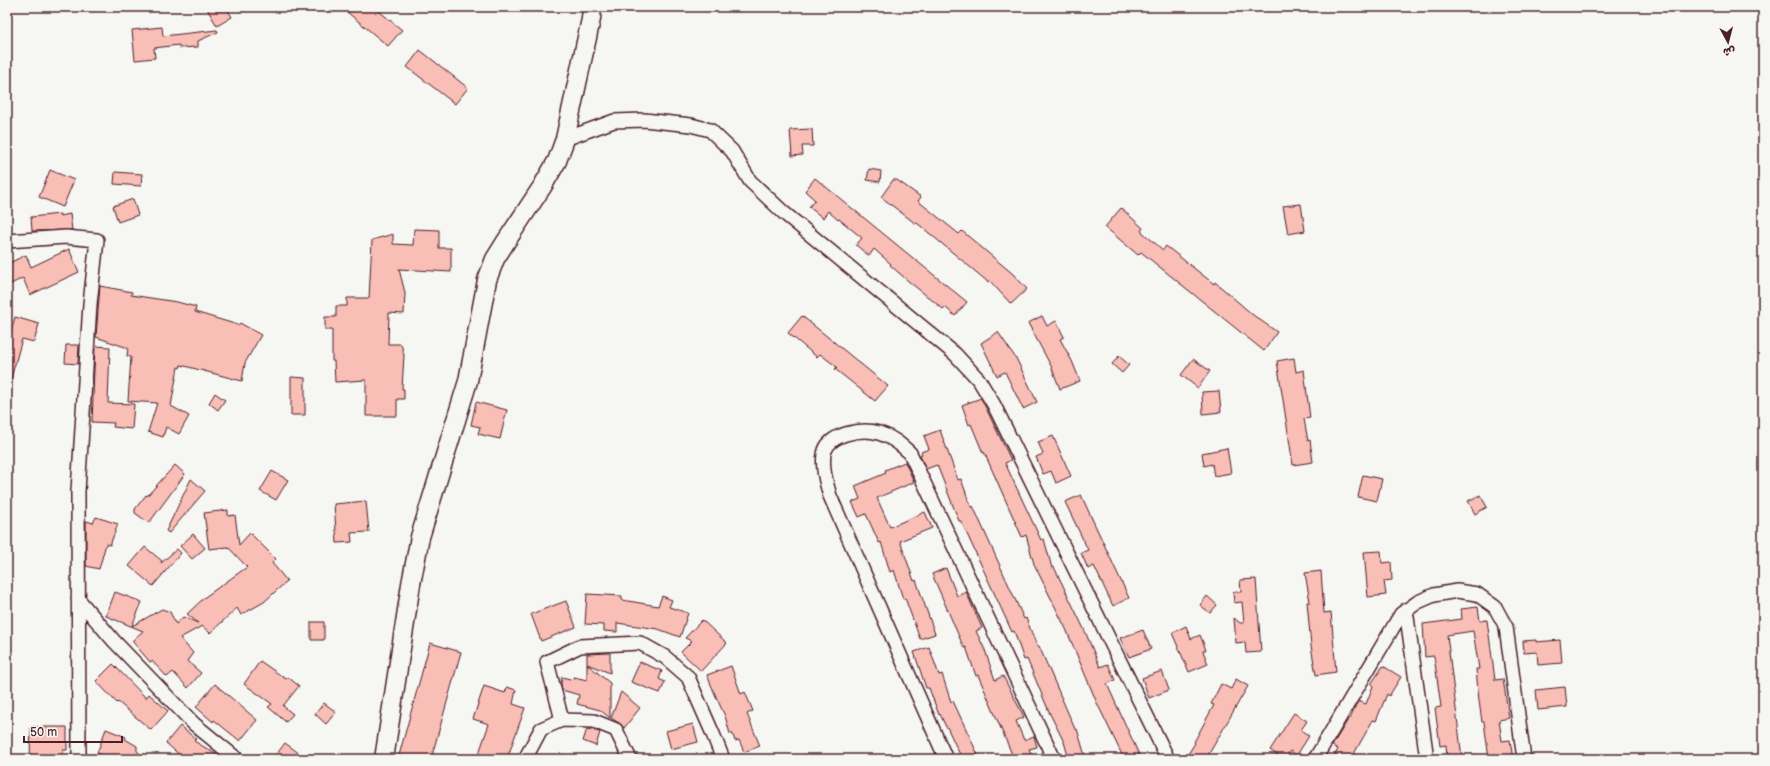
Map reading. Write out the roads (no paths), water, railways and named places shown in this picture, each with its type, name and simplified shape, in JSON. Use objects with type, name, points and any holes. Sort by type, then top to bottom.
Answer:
[{"type":"main road","points":[[384,759],[411,584],[420,537],[468,381],[487,280],[495,259],[542,187],[557,161],[565,139],[591,19],[592,7]]},
{"type":"street","points":[[565,139],[614,121],[644,120],[691,125],[710,130],[732,151],[750,181],[784,213],[955,354],[979,380],[994,405],[1168,759]]},
{"type":"street","points":[[7,241],[66,237],[97,240],[90,304],[78,491],[79,759]]},
{"type":"street","points":[[946,759],[830,496],[825,480],[825,452],[831,441],[845,434],[861,431],[878,432],[894,439],[910,453],[1054,759]]},
{"type":"street","points":[[1315,759],[1401,614],[1418,602],[1434,595],[1457,591],[1477,594],[1495,607],[1506,626],[1524,759]]},
{"type":"street","points":[[78,599],[114,641],[194,724],[237,759]]},
{"type":"street","points":[[1406,610],[1427,759]]},
{"type":"street","points":[[562,720],[547,662],[580,646],[640,643],[665,657],[688,677],[723,759]]},
{"type":"street","points":[[525,759],[541,729],[562,720],[594,721],[616,730],[630,759]]}]
